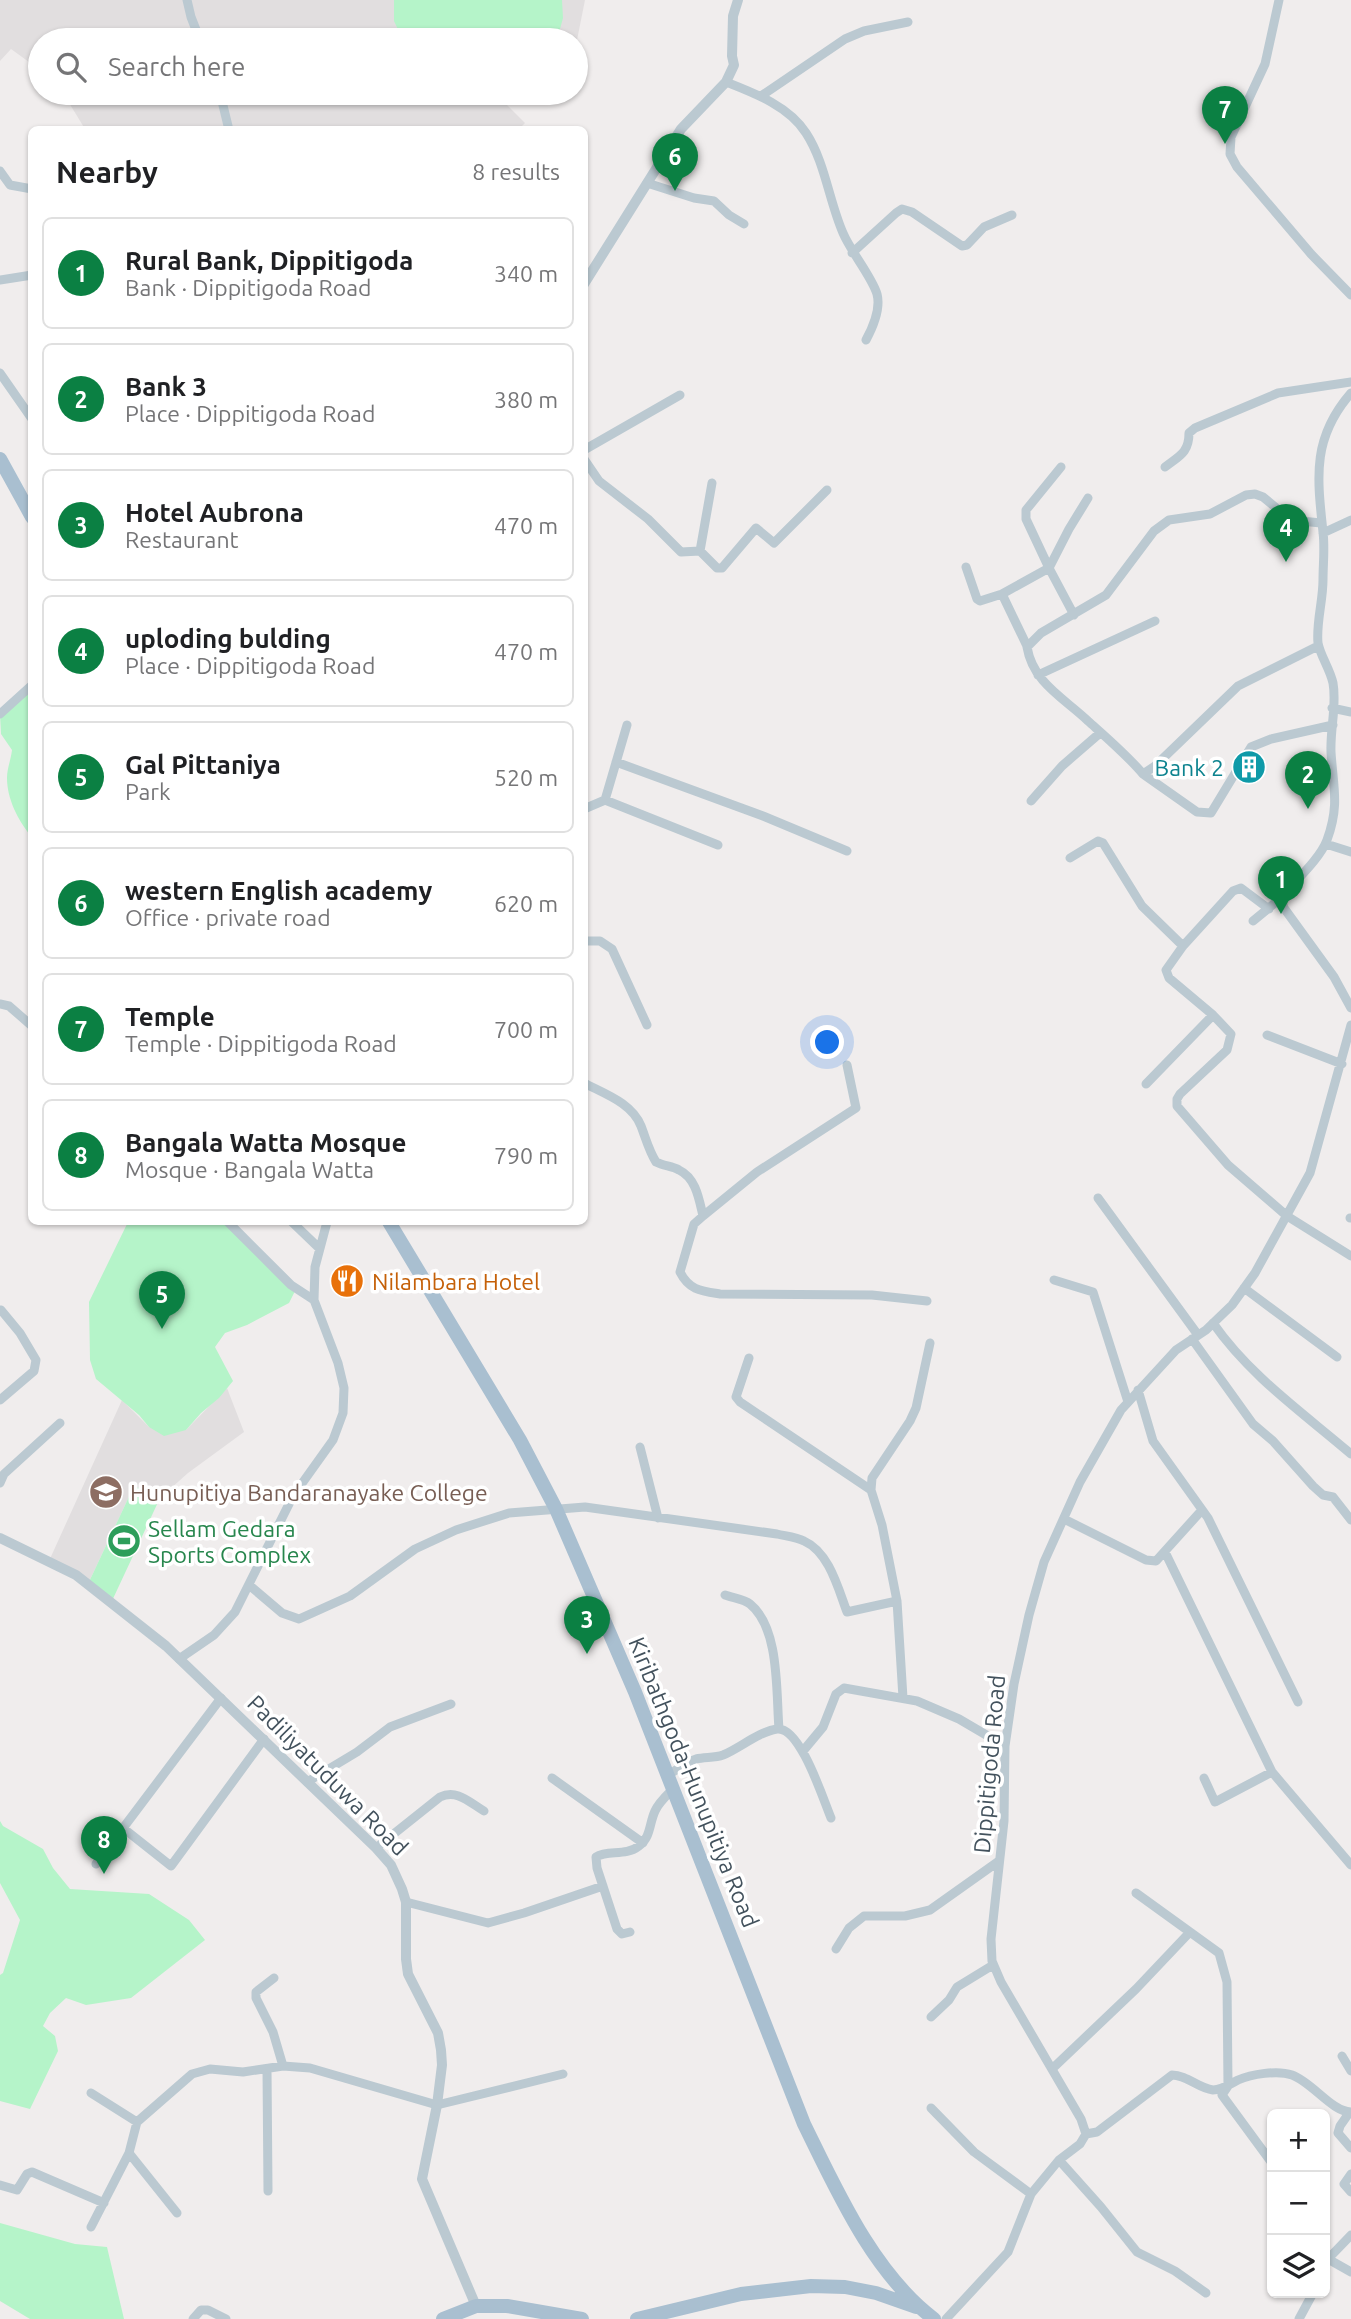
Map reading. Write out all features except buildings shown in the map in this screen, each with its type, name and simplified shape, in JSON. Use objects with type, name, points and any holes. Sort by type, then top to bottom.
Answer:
[{"type":"main road","points":[[0,459],[28,510]]},
{"type":"main road","name":"Kiribathgoda-Hunupitiya Road","points":[[391,1225],[520,1440],[556,1509],[630,1680],[804,2124],[848,2211],[903,2290],[934,2319]]},
{"type":"main road","points":[[637,2319],[741,2294],[810,2286],[845,2287],[876,2293],[920,2308]]},
{"type":"main road","points":[[443,2319],[476,2306],[508,2306],[582,2319]]},
{"type":"street","points":[[187,0],[195,28]]},
{"type":"street","points":[[588,278],[681,129],[726,82],[734,65],[733,16],[738,0]]},
{"type":"street","points":[[1279,0],[1265,64],[1231,137],[1230,154],[1237,167],[1303,245],[1351,295]]},
{"type":"street","points":[[761,96],[845,39],[864,31],[908,22]]},
{"type":"street","points":[[726,82],[761,96],[795,121],[807,134],[852,253],[877,293],[876,317],[866,340]]},
{"type":"street","points":[[223,105],[228,126]]},
{"type":"street","points":[[0,171],[10,185],[28,188]]},
{"type":"street","points":[[647,183],[694,198],[714,201],[744,224]]},
{"type":"street","points":[[852,253],[902,209],[912,212],[962,246],[984,227],[1012,215]]},
{"type":"street","points":[[0,280],[28,276]]},
{"type":"street","points":[[0,373],[28,413]]},
{"type":"street","points":[[1165,467],[1185,451],[1189,445],[1188,433],[1195,428],[1278,393],[1351,382]]},
{"type":"street","points":[[1253,921],[1281,898],[1326,844],[1334,817],[1336,797],[1331,750],[1333,683],[1328,665],[1318,646],[1323,600],[1319,478],[1321,445],[1327,426],[1337,408],[1351,393]]},
{"type":"street","points":[[588,448],[680,395]]},
{"type":"street","points":[[588,465],[599,481],[648,519],[681,552],[699,551],[717,568],[722,568],[756,528],[774,543],[827,490]]},
{"type":"street","points":[[1061,467],[1026,510],[1026,519],[1074,615]]},
{"type":"street","points":[[699,551],[712,483]]},
{"type":"street","points":[[1027,646],[1041,633],[1106,595],[1154,531],[1170,520],[1210,514],[1246,495],[1255,494],[1263,497],[1291,520],[1322,528],[1351,520]]},
{"type":"street","points":[[966,567],[979,601],[1002,594],[1049,568],[1088,498]]},
{"type":"street","points":[[1002,594],[1027,646],[1030,660],[1050,689],[1143,774],[1197,812],[1210,813],[1251,747],[1271,739],[1333,725]]},
{"type":"street","points":[[1038,675],[1155,621]]},
{"type":"street","points":[[1143,774],[1155,766],[1238,686],[1318,646]]},
{"type":"street","points":[[0,714],[28,689]]},
{"type":"street","points":[[1332,708],[1351,712]]},
{"type":"street","points":[[605,800],[627,725]]},
{"type":"street","points":[[1031,802],[1062,766],[1100,733]]},
{"type":"street","points":[[616,762],[763,816],[848,851]]},
{"type":"street","points":[[588,807],[605,800],[719,845]]},
{"type":"street","points":[[1070,858],[1098,841],[1103,843],[1142,906],[1183,946]]},
{"type":"street","points":[[1326,844],[1351,852]]},
{"type":"street","points":[[1269,909],[1239,888],[1233,891],[1183,946],[1166,971],[1169,978],[1231,1034],[1227,1049],[1180,1094],[1177,1106],[1228,1165],[1287,1216],[1351,1256]]},
{"type":"street","points":[[1281,898],[1284,908],[1335,976],[1351,1008]]},
{"type":"street","points":[[588,941],[600,941],[612,949],[647,1025]]},
{"type":"street","points":[[0,1003],[9,1006],[28,1023]]},
{"type":"street","points":[[1146,1084],[1213,1015]]},
{"type":"street","name":"Dippitigoda Road","points":[[1086,2134],[1081,2119],[1024,2025],[993,1965],[991,1939],[1004,1821],[1005,1746],[1014,1684],[1029,1615],[1044,1562],[1080,1482],[1121,1410],[1176,1350],[1232,1306],[1287,1216],[1310,1173],[1351,1025]]},
{"type":"street","points":[[1267,1035],[1342,1064]]},
{"type":"street","points":[[847,1065],[856,1108],[757,1172],[694,1224],[680,1272],[685,1282],[696,1290],[720,1294],[872,1295],[928,1301]]},
{"type":"street","points":[[588,1085],[628,1107],[640,1124],[656,1162],[688,1175],[698,1196],[703,1216]]},
{"type":"street","points":[[1098,1198],[1253,1424],[1273,1441],[1313,1486],[1338,1503],[1351,1520]]},
{"type":"street","points":[[231,1225],[290,1285],[314,1300]]},
{"type":"street","points":[[295,1225],[319,1248]]},
{"type":"street","points":[[179,1659],[214,1635],[235,1612],[293,1496],[333,1440],[343,1413],[344,1388],[338,1363],[314,1300],[315,1267],[326,1225]]},
{"type":"street","points":[[1054,1280],[1093,1292],[1128,1402]]},
{"type":"street","points":[[1244,1288],[1337,1357]]},
{"type":"street","points":[[0,1400],[34,1371],[36,1360],[20,1333],[1,1310]]},
{"type":"street","points":[[1213,1323],[1230,1348],[1252,1371],[1351,1454]]},
{"type":"street","points":[[903,1698],[897,1601],[885,1536],[871,1490],[872,1478],[916,1408],[930,1343]]},
{"type":"street","points":[[749,1358],[736,1396],[740,1402],[871,1490]]},
{"type":"street","points":[[1138,1391],[1153,1441],[1208,1518],[1298,1702]]},
{"type":"street","points":[[0,1483],[4,1474],[60,1423]]},
{"type":"street","points":[[640,1447],[658,1518]]},
{"type":"street","points":[[249,1585],[282,1612],[299,1619],[349,1597],[415,1549],[456,1530],[509,1513],[585,1507],[776,1534],[806,1541],[833,1573],[847,1612],[897,1601]]},
{"type":"street","points":[[1064,1519],[1146,1560],[1156,1561],[1202,1510]]},
{"type":"street","name":"Padiliyatuduwa Road","points":[[0,1538],[76,1575],[166,1646],[376,1847],[397,1876],[406,1902],[408,1974],[439,2033],[441,2050],[437,2105],[422,2179],[476,2306]]},
{"type":"street","points":[[1165,1552],[1272,1772],[1351,1865]]},
{"type":"street","points":[[725,1595],[748,1602],[758,1612],[769,1631],[779,1729]]},
{"type":"street","points":[[803,1751],[823,1727],[839,1690],[844,1688],[917,1701],[948,1714],[1005,1746]]},
{"type":"street","points":[[96,1864],[221,1698]]},
{"type":"street","points":[[307,1782],[357,1752],[390,1727],[451,1704]]},
{"type":"street","points":[[668,1775],[694,1760],[720,1756],[765,1733],[785,1730],[803,1751],[831,1818]]},
{"type":"street","points":[[123,1828],[172,1866],[264,1739]]},
{"type":"street","points":[[1204,1778],[1215,1802],[1272,1772]]},
{"type":"street","points":[[552,1778],[643,1843]]},
{"type":"street","points":[[630,1932],[619,1933],[596,1857],[602,1854],[623,1854],[643,1843],[649,1835],[657,1807],[673,1789]]},
{"type":"street","points":[[376,1847],[440,1797],[449,1793],[455,1793],[484,1811]]},
{"type":"street","points":[[836,1949],[849,1928],[864,1916],[905,1916],[930,1910],[999,1861]]},
{"type":"street","points":[[406,1902],[488,1923],[603,1886]]},
{"type":"street","points":[[1136,1893],[1219,1953],[1227,1982],[1228,2086],[1222,2095],[1267,2156]]},
{"type":"street","points":[[1052,2069],[1136,1989],[1190,1932]]},
{"type":"street","points":[[931,2017],[949,2000],[957,1987],[993,1965]]},
{"type":"street","points":[[274,1978],[256,1992],[256,1998],[273,2032],[283,2066]]},
{"type":"street","points":[[1342,2056],[1351,2071]]},
{"type":"street","points":[[91,2227],[129,2153],[137,2122],[192,2074],[210,2069],[243,2071],[283,2066],[310,2068],[437,2105],[563,2074]]},
{"type":"street","points":[[267,2069],[268,2191]]},
{"type":"street","points":[[946,2319],[1007,2252],[1031,2194],[1059,2160],[1080,2144],[1086,2134],[1106,2126],[1172,2075],[1180,2075],[1213,2090],[1240,2079],[1266,2074],[1290,2074],[1308,2083],[1340,2110],[1350,2113],[1338,2133],[1351,2148]]},
{"type":"street","points":[[91,2093],[137,2122]]},
{"type":"street","points":[[931,2108],[974,2152],[1031,2194]]},
{"type":"street","points":[[129,2153],[177,2213]]},
{"type":"street","points":[[1059,2160],[1137,2252],[1175,2271],[1206,2294]]},
{"type":"street","points":[[0,2185],[18,2190],[27,2174],[32,2172],[104,2203]]},
{"type":"street","points":[[1351,2174],[1344,2184],[1351,2192]]},
{"type":"street","points":[[1330,2257],[1351,2235]]},
{"type":"street","points":[[1330,2263],[1351,2272]]},
{"type":"street","points":[[1299,2319],[1310,2298]]},
{"type":"street","points":[[193,2319],[201,2310],[208,2310],[226,2319]]},
{"type":"shaded area","points":[[0,0],[585,0],[579,28],[28,28],[28,61],[11,49],[0,61]]},
{"type":"shaded area","points":[[70,105],[507,105],[525,123],[522,126],[83,126]]},
{"type":"shaded area","name":"Hunupitiya Bandaranayake College","points":[[227,1388],[244,1432],[188,1473],[160,1498],[134,1486],[88,1584],[49,1561],[122,1400],[149,1427],[186,1430]]},
{"type":"green space","points":[[394,0],[562,0],[563,18],[560,28],[397,28],[394,21]]},
{"type":"green space","points":[[28,688],[28,831],[11,801],[7,786],[12,750],[1,734],[0,714]]},
{"type":"green space","points":[[127,1225],[228,1225],[296,1289],[289,1303],[225,1333],[215,1347],[233,1381],[186,1430],[164,1436],[149,1427],[139,1415],[96,1379],[90,1360],[89,1302]]},
{"type":"green space","name":"Sellam Gedara Sports Complex","points":[[134,1486],[160,1498],[111,1603],[88,1584]]},
{"type":"green space","points":[[0,1821],[3,1826],[43,1849],[53,1868],[70,1889],[149,1894],[189,1920],[205,1940],[131,1998],[86,2005],[66,1998],[50,2013],[43,2026],[55,2036],[58,2051],[30,2109],[0,2101],[0,1975],[3,1973],[20,1920],[0,1883]]},
{"type":"green space","points":[[0,2223],[75,2244],[107,2247],[124,2319],[30,2319],[0,2301]]},
{"type":"place","name":"Temple","points":[[1225,144]]},
{"type":"place","name":"western English academy","points":[[675,191]]},
{"type":"place","name":"uploding bulding","points":[[1286,562]]},
{"type":"place","name":"Bank 2","points":[[1249,767]]},
{"type":"place","name":"Bank 3","points":[[1308,809]]},
{"type":"place","name":"Rural Bank, Dippitigoda","points":[[1281,914]]},
{"type":"place","name":"Nilambara Hotel","points":[[347,1281]]},
{"type":"place","name":"Gal Pittaniya","points":[[162,1329]]},
{"type":"place","name":"Hunupitiya Bandaranayake College","points":[[106,1492]]},
{"type":"place","name":"Sellam Gedara Sports Complex","points":[[124,1541]]},
{"type":"place","name":"Hotel Aubrona","points":[[587,1654]]},
{"type":"place","name":"Bangala Watta Mosque","points":[[104,1874]]}]
